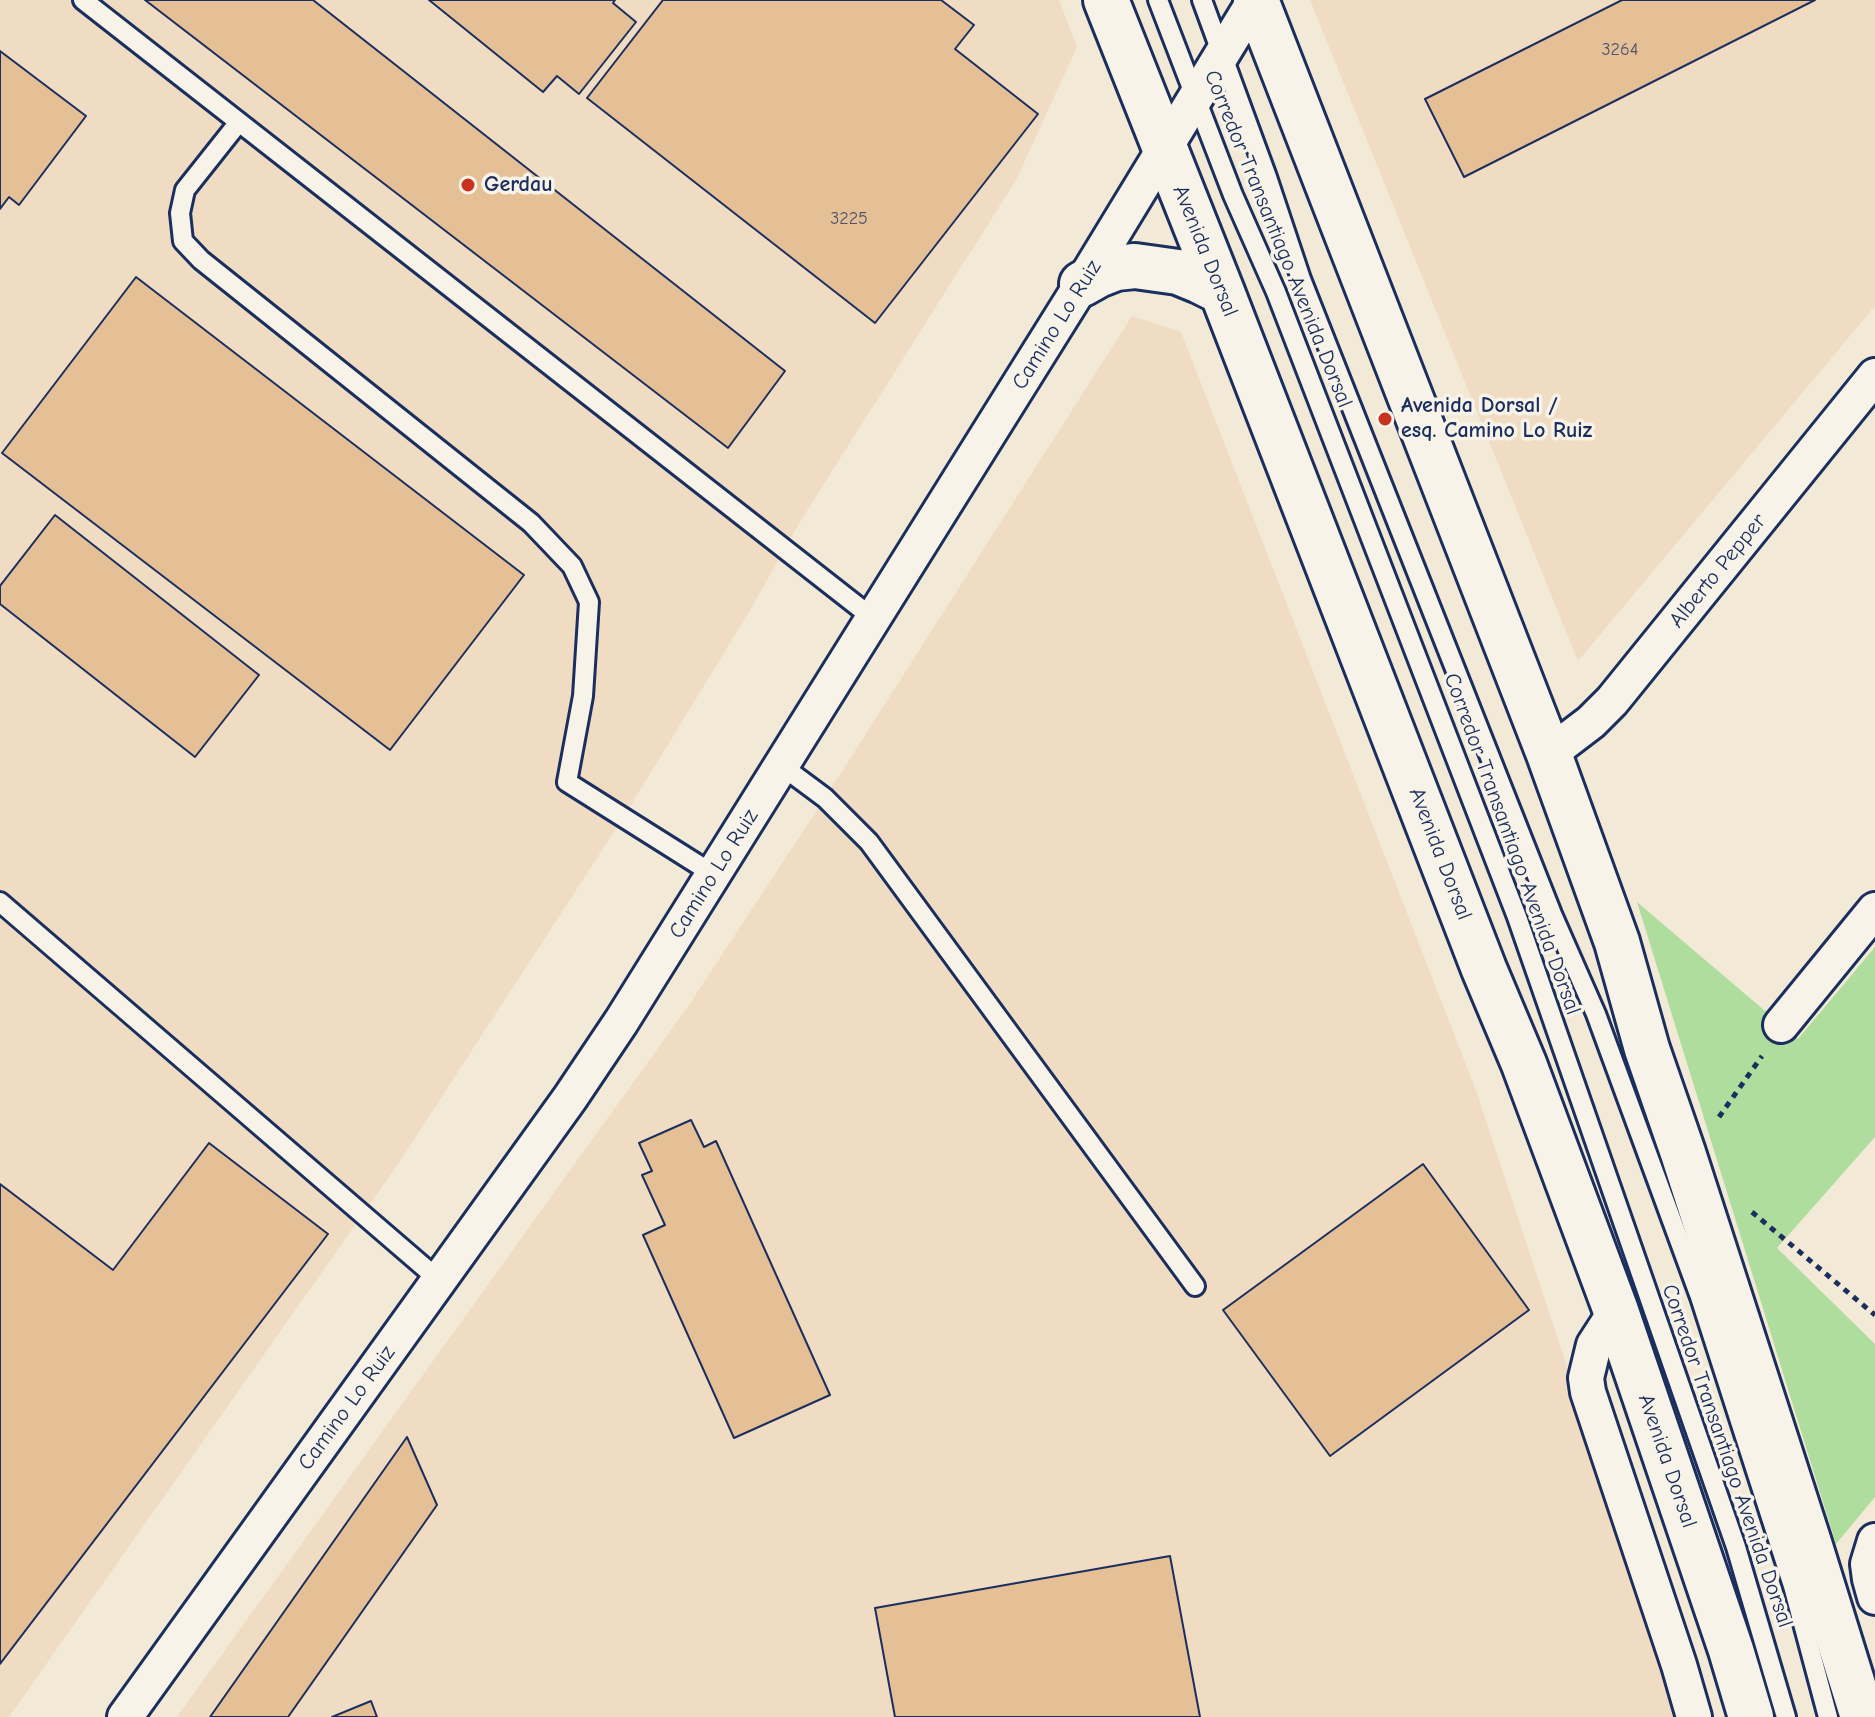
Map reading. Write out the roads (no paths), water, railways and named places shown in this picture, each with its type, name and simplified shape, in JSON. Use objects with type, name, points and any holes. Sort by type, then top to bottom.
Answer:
[{"type":"main road","name":"Avenida Dorsal","points":[[1106,0],[1484,969],[1524,1064],[1616,1311],[1751,1717]]},
{"type":"main road","points":[[1256,0],[1549,754],[1617,942],[1647,1049],[1863,1717]]},
{"type":"main road","points":[[1082,284],[1116,268],[1135,266],[1178,272],[1222,292]]},
{"type":"street","name":"Camino Lo Ruiz","points":[[125,1717],[570,1098],[621,1022],[1256,0]]},
{"type":"street","name":"Alberto Pepper","points":[[1549,754],[1591,722],[1612,701],[1875,376]]},
{"type":"street","points":[[1781,1025],[1875,910]]},
{"type":"street","points":[[1616,1311],[1594,1345],[1586,1378],[1588,1392],[1694,1717]]},
{"type":"street","points":[[1875,1541],[1868,1564],[1875,1597]]},
{"type":"lane","points":[[83,0],[874,619]]},
{"type":"lane","name":"Corredor Transantiago Avenida Dorsal","points":[[1158,0],[1237,205],[1276,292],[1517,917],[1736,1547],[1786,1717]]},
{"type":"lane","name":"Corredor Transantiago Avenida Dorsal","points":[[1202,0],[1272,190],[1301,279],[1552,914],[1596,1014],[1700,1297],[1793,1586],[1828,1717]]},
{"type":"lane","points":[[239,122],[185,190],[180,213],[183,241],[201,260],[531,523],[572,566],[589,602],[583,696],[567,782],[713,874]]},
{"type":"lane","points":[[782,766],[825,798],[869,842],[1195,1286]]},
{"type":"lane","points":[[0,902],[439,1280]]},
{"type":"place","name":"Gerdau","points":[[468,185]]},
{"type":"place","name":"Avenida Dorsal / esq. Camino Lo Ruiz","points":[[1385,419]]}]
